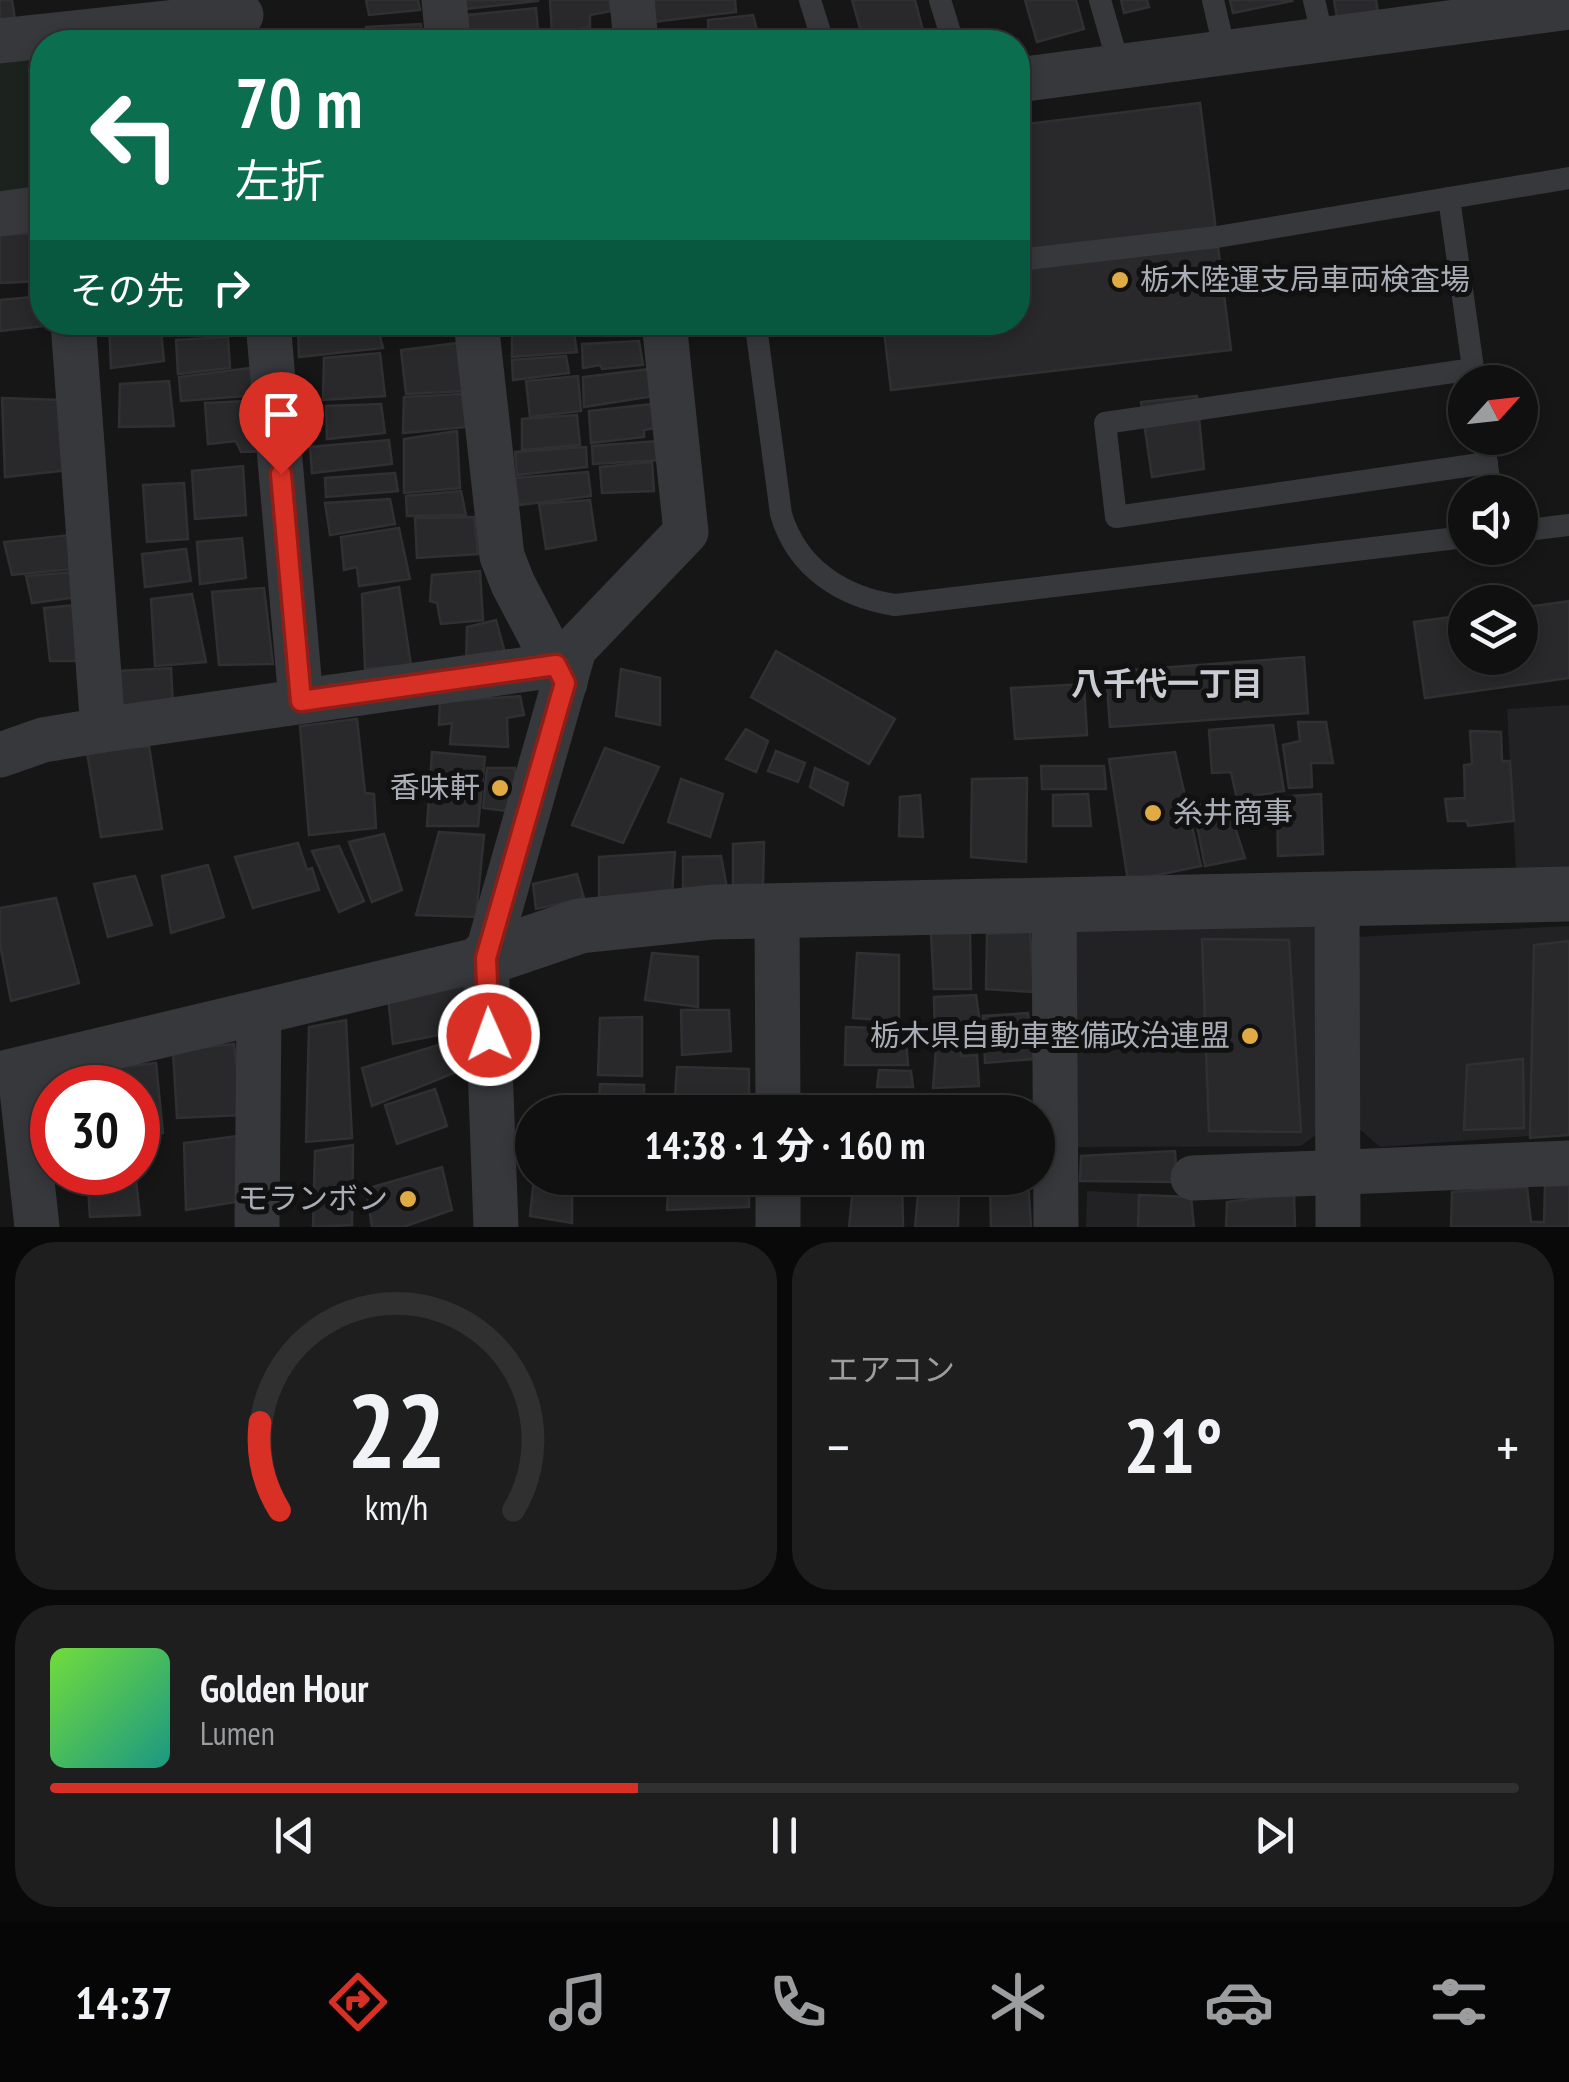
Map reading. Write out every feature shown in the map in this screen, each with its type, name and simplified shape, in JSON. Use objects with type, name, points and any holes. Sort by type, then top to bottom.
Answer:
[{"type":"street","points":[[444,0],[447,30]]},
{"type":"street","points":[[632,0],[635,30]]},
{"type":"street","points":[[1030,78],[1225,52],[1319,20],[1569,7]]},
{"type":"street","points":[[0,41],[52,18],[242,19]]},
{"type":"street","points":[[0,214],[30,210]]},
{"type":"street","points":[[74,335],[104,730]]},
{"type":"street","points":[[269,335],[301,701]]},
{"type":"street","points":[[477,335],[502,556],[560,674]]},
{"type":"street","points":[[496,1227],[486,958],[560,674],[574,649],[686,532],[665,335]]},
{"type":"street","points":[[0,755],[42,740],[301,701],[560,674]]},
{"type":"street","points":[[38,1227],[10,1073],[486,958],[580,926],[714,912],[1569,894]]},
{"type":"street","points":[[1337,899],[1338,1227]]},
{"type":"street","points":[[1054,905],[1056,1227]]},
{"type":"street","points":[[777,911],[778,1095]]},
{"type":"street","points":[[257,1227],[259,1014]]},
{"type":"street","points":[[1193,1178],[1569,1163]]},
{"type":"street","points":[[778,1195],[778,1227]]},
{"type":"lane","points":[[810,0],[819,30]]},
{"type":"lane","points":[[940,0],[949,30]]},
{"type":"lane","points":[[1100,0],[1119,66]]},
{"type":"lane","points":[[1212,0],[1225,52]]},
{"type":"lane","points":[[1030,259],[1217,237],[1569,178]]},
{"type":"lane","points":[[1449,198],[1472,365]]},
{"type":"lane","points":[[757,335],[781,514],[788,538],[827,580],[848,594],[872,602],[896,606],[1448,539]]},
{"type":"lane","points":[[1448,379],[1105,423],[1116,517],[1487,463]]},
{"type":"lane","points":[[1486,455],[1489,475]]},
{"type":"lane","points":[[1538,529],[1569,525]]},
{"type":"shaded area","points":[[30,53],[30,194],[0,198],[0,56]]},
{"type":"shaded area","points":[[1569,705],[1569,869],[1516,869],[1507,709]]},
{"type":"shaded area","points":[[1323,915],[1325,1128],[1301,1146],[1072,1147],[1069,936],[1090,919]]},
{"type":"shaded area","points":[[1569,926],[1569,1133],[1380,1147],[1356,1126],[1355,937]]},
{"type":"shaded area","points":[[1087,1191],[1191,1197],[1194,1227],[1086,1227]]},
{"type":"building","points":[[0,0],[12,0],[16,26],[0,28]]},
{"type":"building","points":[[366,0],[418,0],[420,10],[369,15]]},
{"type":"building","points":[[465,0],[538,0],[538,1],[465,9]]},
{"type":"building","points":[[550,0],[609,0],[611,11],[590,15],[590,27],[552,30]]},
{"type":"building","points":[[654,0],[735,0],[736,12],[653,22]]},
{"type":"building","points":[[852,0],[915,0],[923,30],[861,30]]},
{"type":"building","points":[[1025,0],[1076,0],[1084,29],[1037,42]]},
{"type":"building","points":[[1121,0],[1147,0],[1149,7],[1124,13]]},
{"type":"building","points":[[1230,0],[1291,0],[1292,1],[1233,13]]},
{"type":"building","points":[[1334,0],[1376,0],[1378,12],[1337,17]]},
{"type":"building","points":[[536,8],[538,30],[468,30],[468,15]]},
{"type":"building","points":[[753,15],[757,30],[708,30],[708,20]]},
{"type":"building","points":[[421,24],[422,30],[366,30]]},
{"type":"building","name":"栃木陸運支局車両検査場","points":[[1200,103],[1231,350],[891,390],[885,335],[1030,335],[1030,124]]},
{"type":"building","points":[[30,234],[30,282],[0,283],[0,235]]},
{"type":"building","points":[[30,297],[30,328],[0,331],[0,300]]},
{"type":"building","points":[[110,335],[161,335],[164,361],[111,368]]},
{"type":"building","points":[[298,335],[380,335],[383,348],[299,357]]},
{"type":"building","points":[[512,335],[574,335],[577,352],[512,357]]},
{"type":"building","points":[[228,337],[230,368],[178,374],[176,340]]},
{"type":"building","points":[[639,341],[643,365],[583,368],[582,344]]},
{"type":"building","points":[[458,343],[464,391],[406,394],[401,350]]},
{"type":"building","points":[[380,353],[385,396],[323,400],[324,358]]},
{"type":"building","points":[[566,356],[569,373],[513,380],[512,360]]},
{"type":"building","points":[[258,367],[259,395],[181,401],[179,377]]},
{"type":"building","points":[[650,369],[654,396],[584,407],[583,377]]},
{"type":"building","points":[[578,376],[581,411],[530,417],[526,381]]},
{"type":"building","points":[[169,381],[174,426],[119,427],[120,384]]},
{"type":"building","points":[[462,394],[466,427],[403,433],[404,397]]},
{"type":"building","points":[[1197,396],[1204,469],[1152,477],[1141,402]]},
{"type":"building","points":[[2,398],[62,400],[70,470],[5,477]]},
{"type":"building","points":[[247,401],[249,419],[261,418],[265,451],[241,452],[236,441],[208,444],[205,403]]},
{"type":"building","points":[[381,404],[385,433],[327,439],[326,406]]},
{"type":"building","points":[[653,404],[656,428],[644,430],[644,437],[591,443],[589,411]]},
{"type":"building","points":[[577,415],[580,445],[522,450],[522,419]]},
{"type":"building","points":[[457,431],[460,488],[404,493],[404,439]]},
{"type":"building","points":[[389,440],[392,464],[312,473],[310,447]]},
{"type":"building","points":[[658,441],[661,460],[593,464],[592,446]]},
{"type":"building","points":[[586,447],[587,467],[517,475],[515,452]]},
{"type":"building","points":[[652,462],[654,491],[602,493],[600,467]]},
{"type":"building","points":[[243,466],[246,515],[195,519],[192,471]]},
{"type":"building","points":[[588,472],[591,496],[519,505],[514,478]]},
{"type":"building","points":[[395,473],[398,491],[326,497],[325,478]]},
{"type":"building","points":[[184,483],[188,539],[147,542],[143,485]]},
{"type":"building","points":[[461,491],[466,515],[407,516],[406,496]]},
{"type":"building","points":[[390,499],[395,524],[330,535],[325,503]]},
{"type":"building","points":[[590,500],[596,540],[546,549],[539,504]]},
{"type":"building","points":[[474,517],[478,554],[417,558],[415,518]]},
{"type":"building","points":[[399,528],[410,579],[359,586],[357,567],[344,570],[341,537]]},
{"type":"building","points":[[80,534],[84,568],[12,575],[4,542]]},
{"type":"building","points":[[242,538],[246,578],[200,584],[197,542]]},
{"type":"building","points":[[186,549],[191,581],[145,587],[142,554]]},
{"type":"building","points":[[84,571],[86,596],[32,603],[26,576]]},
{"type":"building","points":[[480,571],[483,620],[441,624],[437,603],[430,601],[432,575]]},
{"type":"building","points":[[399,587],[411,665],[365,669],[362,594]]},
{"type":"building","points":[[264,588],[273,664],[219,665],[212,592]]},
{"type":"building","points":[[192,594],[206,662],[155,666],[151,599]]},
{"type":"building","points":[[1569,601],[1569,678],[1425,698],[1414,622],[1448,617],[1448,675],[1538,675],[1538,605]]},
{"type":"building","points":[[84,604],[90,661],[50,661],[44,608]]},
{"type":"building","points":[[496,620],[507,660],[466,663],[467,627]]},
{"type":"building","points":[[776,651],[895,719],[869,764],[751,697]]},
{"type":"building","points":[[1304,657],[1308,713],[1110,727],[1106,672]]},
{"type":"building","points":[[171,668],[173,706],[119,712],[119,671]]},
{"type":"building","points":[[621,669],[660,678],[660,725],[616,716]]},
{"type":"building","points":[[1084,684],[1087,735],[1015,739],[1011,688]]},
{"type":"building","points":[[520,696],[524,715],[507,718],[508,747],[450,744],[452,723],[439,725],[440,702]]},
{"type":"building","points":[[357,719],[365,793],[374,794],[376,828],[309,835],[300,726]]},
{"type":"building","points":[[1298,722],[1326,722],[1333,763],[1311,763],[1312,787],[1289,788],[1283,745],[1300,741]]},
{"type":"building","points":[[1273,725],[1284,791],[1237,799],[1231,772],[1212,773],[1209,730]]},
{"type":"building","points":[[746,729],[768,741],[756,772],[726,759]]},
{"type":"building","points":[[1470,731],[1501,732],[1502,761],[1510,761],[1514,821],[1468,826],[1467,821],[1448,821],[1445,799],[1465,798],[1464,765],[1472,764]]},
{"type":"building","points":[[149,746],[162,829],[101,837],[87,752]]},
{"type":"building","points":[[605,748],[659,767],[623,843],[572,825]]},
{"type":"building","points":[[776,751],[805,763],[798,782],[768,771]]},
{"type":"building","points":[[432,752],[485,757],[478,826],[427,826]]},
{"type":"building","name":"糸井商事","points":[[1175,752],[1201,866],[1128,881],[1109,759]]},
{"type":"building","points":[[1041,766],[1104,766],[1106,789],[1042,789]]},
{"type":"building","name":"香味軒","points":[[487,768],[515,768],[514,812],[483,808]]},
{"type":"building","points":[[815,768],[848,783],[843,805],[810,787]]},
{"type":"building","points":[[1027,778],[1026,862],[971,857],[972,779]]},
{"type":"building","points":[[681,779],[723,794],[710,837],[668,822]]},
{"type":"building","points":[[1088,794],[1091,826],[1053,826],[1053,795]]},
{"type":"building","points":[[1321,794],[1323,854],[1278,856],[1277,797]]},
{"type":"building","points":[[920,795],[923,837],[899,836],[900,797]]},
{"type":"building","points":[[1226,799],[1245,858],[1205,866],[1193,805]]},
{"type":"building","points":[[439,832],[484,835],[476,917],[416,915]]},
{"type":"building","points":[[384,834],[402,890],[372,902],[349,842]]},
{"type":"building","points":[[764,842],[763,885],[733,885],[733,844]]},
{"type":"building","points":[[298,843],[319,890],[253,908],[235,857]]},
{"type":"building","points":[[339,846],[364,901],[339,912],[312,851]]},
{"type":"building","points":[[675,852],[672,893],[599,900],[599,857]]},
{"type":"building","points":[[721,856],[727,888],[683,888],[683,857]]},
{"type":"building","points":[[208,865],[224,917],[171,933],[162,876]]},
{"type":"building","points":[[577,874],[584,898],[536,909],[533,884]]},
{"type":"building","points":[[135,876],[152,925],[108,937],[94,884]]},
{"type":"building","points":[[56,898],[79,983],[11,1001],[0,944],[0,908]]},
{"type":"building","points":[[1030,932],[1034,992],[986,989],[987,934]]},
{"type":"building","points":[[931,933],[970,933],[971,989],[934,989]]},
{"type":"building","name":"栃木県自動車整備政治連盟","points":[[1202,939],[1289,940],[1301,1132],[1209,1131]]},
{"type":"building","points":[[1569,941],[1569,1135],[1530,1138],[1534,945]]},
{"type":"building","points":[[652,953],[698,957],[698,1007],[645,1000]]},
{"type":"building","points":[[857,953],[899,955],[899,1021],[853,1018]]},
{"type":"building","points":[[462,977],[474,1028],[393,1044],[388,997]]},
{"type":"building","points":[[976,995],[980,1023],[965,1025],[967,1037],[935,1040],[934,997]]},
{"type":"building","points":[[681,1010],[729,1010],[731,1051],[682,1055]]},
{"type":"building","points":[[1028,1013],[1034,1059],[985,1063],[983,1016]]},
{"type":"building","points":[[642,1017],[642,1076],[598,1075],[600,1018]]},
{"type":"building","points":[[346,1020],[352,1138],[306,1142],[309,1027]]},
{"type":"building","points":[[846,1027],[905,1029],[908,1065],[845,1065]]},
{"type":"building","points":[[458,1039],[464,1069],[372,1106],[362,1068]]},
{"type":"building","points":[[234,1044],[242,1115],[177,1118],[173,1051]]},
{"type":"building","points":[[958,1046],[962,1056],[977,1055],[979,1086],[933,1088],[936,1048]]},
{"type":"building","points":[[1523,1059],[1524,1128],[1464,1130],[1467,1065]]},
{"type":"building","points":[[677,1067],[749,1069],[749,1095],[675,1095]]},
{"type":"building","points":[[879,1070],[911,1071],[913,1087],[877,1087]]},
{"type":"building","points":[[600,1084],[644,1085],[644,1095],[600,1095]]},
{"type":"building","points":[[435,1089],[447,1126],[397,1144],[385,1105]]},
{"type":"building","points":[[246,1135],[248,1200],[186,1210],[184,1143]]},
{"type":"building","points":[[353,1145],[352,1225],[313,1227],[315,1151]]},
{"type":"building","points":[[1175,1151],[1177,1182],[1080,1181],[1081,1156]]},
{"type":"building","name":"モランボン","points":[[442,1167],[452,1210],[403,1227],[372,1227],[366,1189]]},
{"type":"building","points":[[1569,1185],[1569,1227],[1451,1227],[1452,1192],[1527,1187],[1531,1222],[1544,1222],[1545,1186]]},
{"type":"building","points":[[1294,1193],[1295,1227],[1226,1227],[1227,1202]]},
{"type":"building","points":[[89,1195],[138,1195],[140,1215],[90,1217]]},
{"type":"building","points":[[532,1195],[572,1195],[572,1223],[530,1216]]},
{"type":"building","points":[[668,1195],[749,1195],[749,1207],[667,1210]]},
{"type":"building","points":[[852,1195],[902,1195],[903,1227],[849,1227]]},
{"type":"building","points":[[918,1195],[959,1195],[958,1227],[915,1227]]},
{"type":"building","points":[[990,1195],[1029,1195],[1031,1227],[991,1227]]},
{"type":"building","points":[[1139,1195],[1191,1197],[1194,1227],[1138,1227]]},
{"type":"place","name":"栃木陸運支局車両検査場","points":[[1120,280]]},
{"type":"place","name":"香味軒","points":[[500,788]]},
{"type":"place","name":"糸井商事","points":[[1153,813]]},
{"type":"place","name":"栃木県自動車整備政治連盟","points":[[1250,1036]]},
{"type":"place","name":"モランボン","points":[[408,1199]]},
{"type":"district","name":"八千代一丁目","points":[[1167,684]]},
{"type":"route","points":[[281,474],[301,701],[556,665],[565,683],[486,958],[489,1035]]}]
